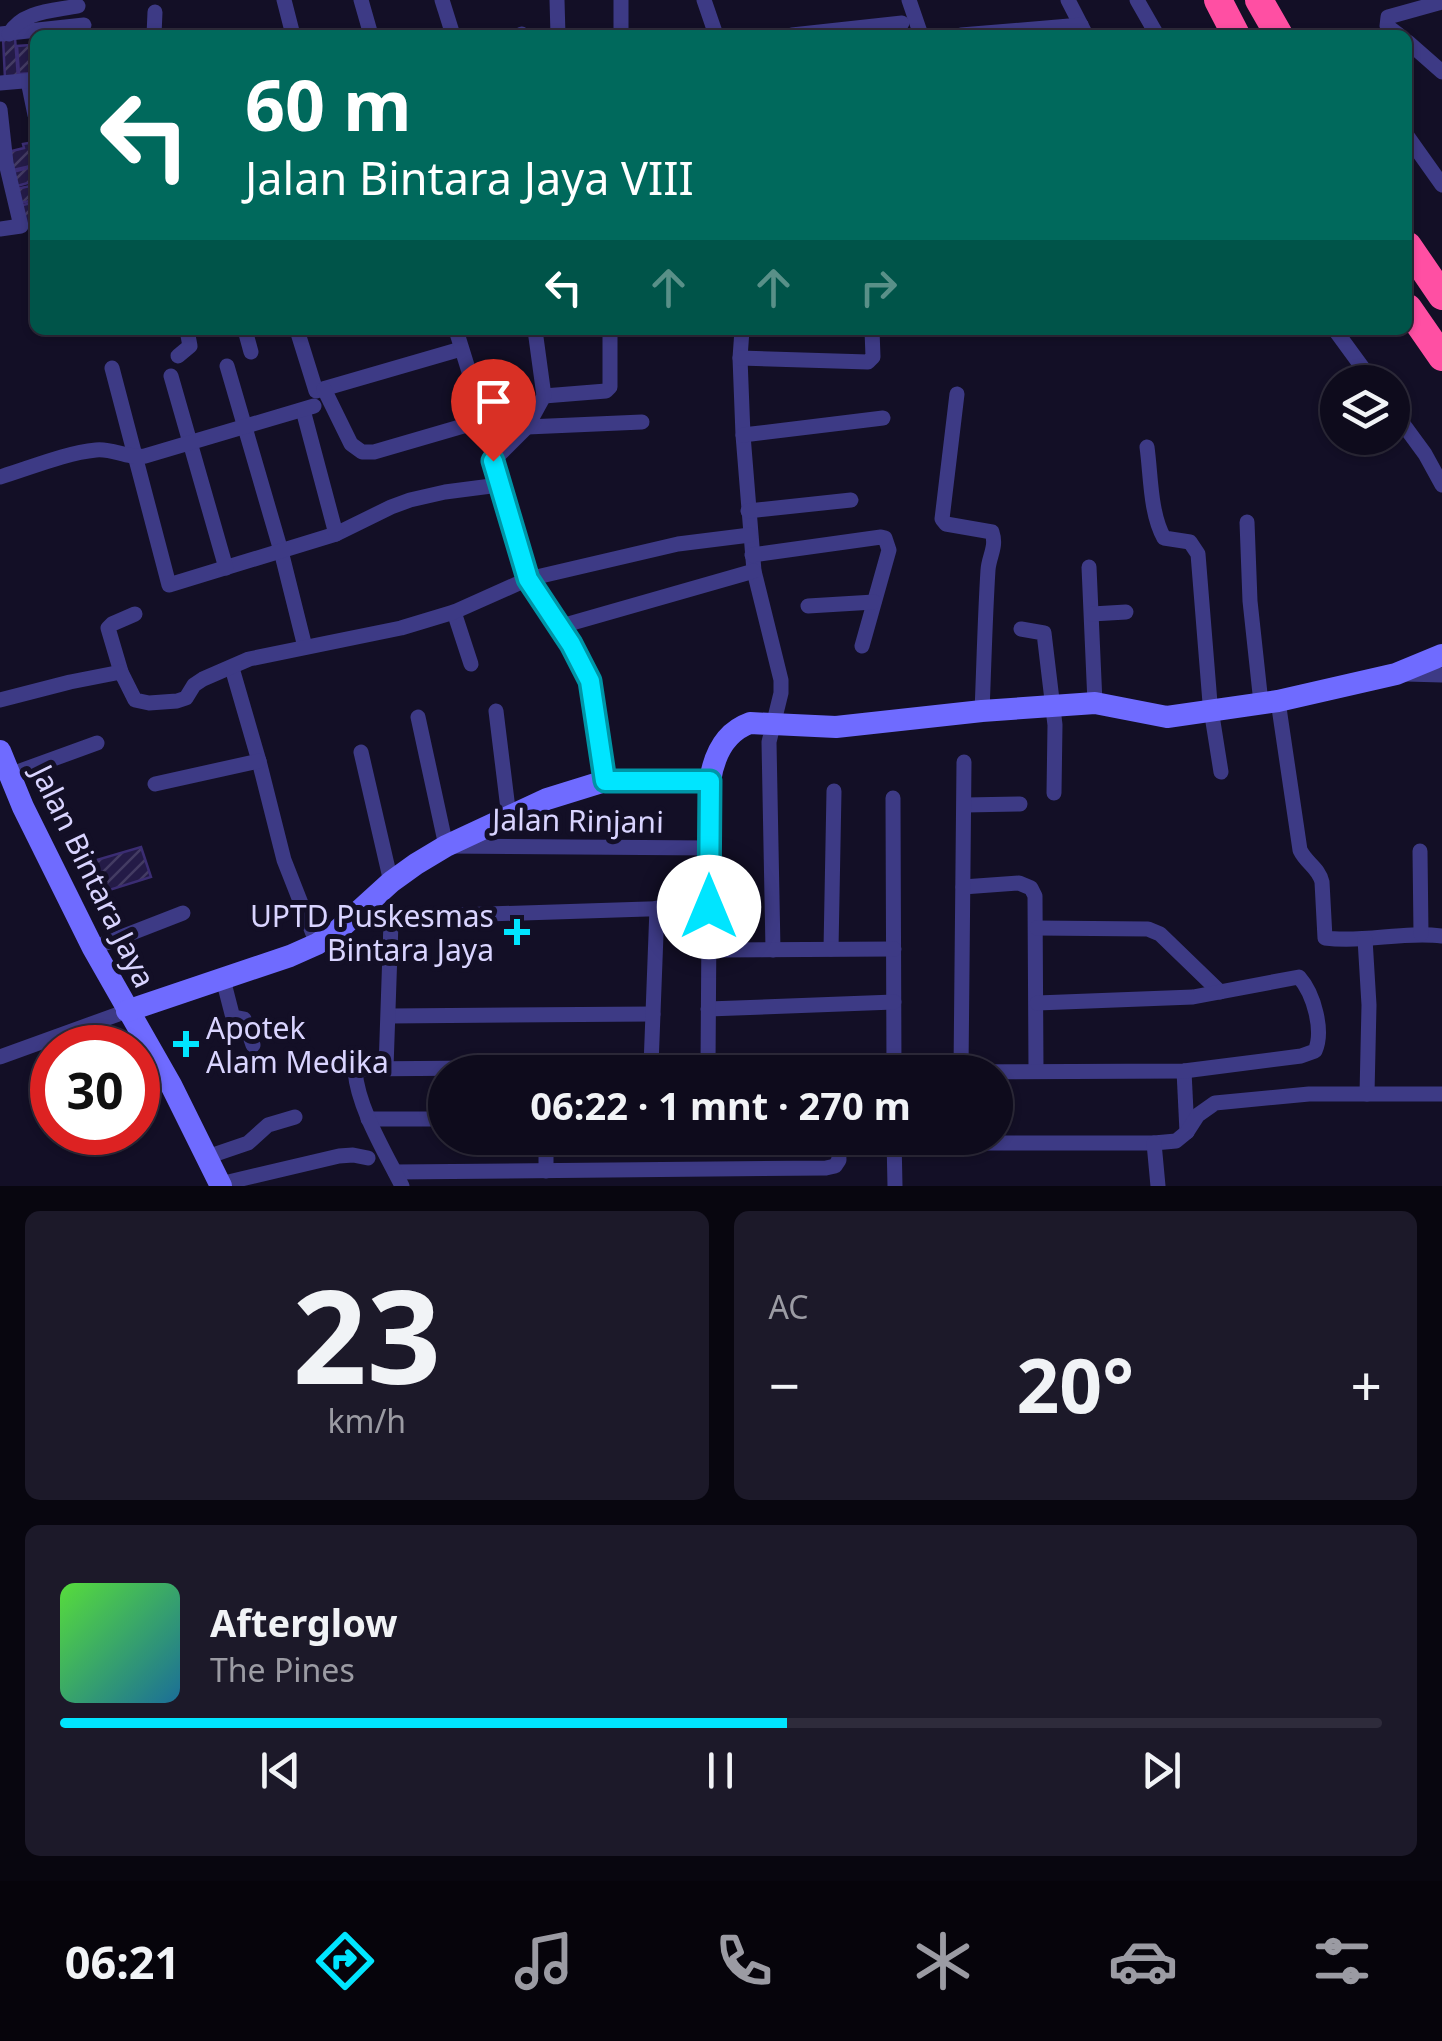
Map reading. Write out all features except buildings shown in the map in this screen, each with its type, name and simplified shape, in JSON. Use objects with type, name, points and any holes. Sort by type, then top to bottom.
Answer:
[{"type":"highway","points":[[1218,0],[1233,30]]},
{"type":"highway","points":[[1259,0],[1276,30]]},
{"type":"highway","points":[[1412,252],[1442,296]]},
{"type":"highway","points":[[1412,314],[1442,357]]},
{"type":"street","points":[[284,0],[292,30]]},
{"type":"street","points":[[361,0],[370,30]]},
{"type":"street","points":[[442,0],[451,30]]},
{"type":"street","points":[[558,0],[558,30]]},
{"type":"street","points":[[621,0],[621,30]]},
{"type":"street","points":[[704,0],[714,30]]},
{"type":"street","points":[[909,0],[919,30]]},
{"type":"street","points":[[1068,0],[1084,30]]},
{"type":"street","points":[[1137,0],[1154,30]]},
{"type":"street","points":[[1392,30],[1387,26],[1388,17],[1442,2]]},
{"type":"street","points":[[4,34],[42,7],[78,6]]},
{"type":"street","points":[[154,30],[155,12]]},
{"type":"street","points":[[838,30],[902,23]]},
{"type":"street","points":[[40,30],[84,25]]},
{"type":"street","points":[[4,34],[30,31]]},
{"type":"street","points":[[1412,45],[1438,63]]},
{"type":"street","points":[[0,84],[30,80]]},
{"type":"street","points":[[0,109],[6,163],[21,226],[0,229]]},
{"type":"street","points":[[1412,143],[1442,185]]},
{"type":"street","points":[[178,356],[190,346],[188,335]]},
{"type":"street","points":[[246,335],[251,352]]},
{"type":"street","points":[[299,335],[316,391],[460,349]]},
{"type":"street","points":[[457,335],[528,579],[590,681],[605,781]]},
{"type":"street","points":[[493,461],[527,427],[544,396],[536,335]]},
{"type":"street","points":[[544,396],[606,392],[610,387],[610,335]]},
{"type":"street","points":[[742,335],[743,436],[753,563],[781,680],[770,742],[773,950]]},
{"type":"street","points":[[740,358],[868,362],[873,356],[872,335]]},
{"type":"street","points":[[1339,335],[1361,365]]},
{"type":"street","points":[[227,366],[305,647]]},
{"type":"street","points":[[112,368],[170,585],[336,534],[410,500],[500,485]]},
{"type":"street","points":[[170,376],[226,568]]},
{"type":"street","points":[[324,389],[351,444],[362,452],[374,452],[484,420]]},
{"type":"street","points":[[957,394],[942,519],[946,524],[992,532],[994,538],[988,570],[982,711]]},
{"type":"street","points":[[0,477],[96,450],[137,457],[308,408],[336,534]]},
{"type":"street","points":[[743,436],[883,418]]},
{"type":"street","points":[[527,427],[642,422]]},
{"type":"street","points":[[1410,434],[1442,485]]},
{"type":"street","points":[[1147,447],[1161,536],[1190,542],[1198,554],[1211,710],[1221,772]]},
{"type":"street","points":[[1425,454],[1442,468]]},
{"type":"street","points":[[748,511],[851,500]]},
{"type":"street","points":[[1247,522],[1250,602],[1300,850],[1320,873],[1325,938],[1442,936]]},
{"type":"street","points":[[135,614],[108,628],[121,672],[135,700],[169,703],[186,698],[203,680],[248,659],[377,634],[454,612],[528,579],[678,544],[750,535]]},
{"type":"street","points":[[558,627],[753,563],[881,536],[889,550],[862,646]]},
{"type":"street","points":[[1089,567],[1095,703]]},
{"type":"street","points":[[808,606],[874,602]]},
{"type":"street","points":[[454,612],[471,664]]},
{"type":"street","points":[[1092,614],[1126,612]]},
{"type":"street","points":[[1021,628],[1044,633],[1055,725],[1054,792]]},
{"type":"street","points":[[708,1055],[710,781],[726,737],[738,728],[750,722],[836,728],[1095,703],[1167,717],[1269,702],[1396,674],[1442,654]]},
{"type":"street","points":[[232,668],[284,860],[317,944]]},
{"type":"street","points":[[0,700],[121,672]]},
{"type":"street","points":[[1396,674],[1442,675]]},
{"type":"street","points":[[496,712],[509,817]]},
{"type":"street","points":[[418,717],[446,846]]},
{"type":"street","points":[[9,775],[97,743]]},
{"type":"street","name":"Jalan Bintara Jaya","points":[[0,750],[93,948],[171,1085],[220,1185]]},
{"type":"street","points":[[362,752],[391,882]]},
{"type":"street","points":[[155,784],[259,761]]},
{"type":"street","points":[[961,1055],[964,762]]},
{"type":"street","points":[[0,1057],[317,944],[416,864],[446,846],[565,792],[605,781],[710,781]]},
{"type":"street","points":[[831,950],[834,791]]},
{"type":"street","points":[[894,798],[894,1055]]},
{"type":"street","points":[[966,805],[1020,804]]},
{"type":"street","name":"Jalan Rinjani","points":[[446,846],[710,848]]},
{"type":"street","points":[[1420,851],[1421,934]]},
{"type":"street","points":[[962,887],[1019,883],[1031,888],[1035,896],[1036,1071]]},
{"type":"street","points":[[372,901],[392,920],[386,1068]]},
{"type":"street","points":[[392,920],[397,916],[709,907]]},
{"type":"street","points":[[651,1055],[657,908]]},
{"type":"street","points":[[93,948],[183,913]]},
{"type":"street","points":[[1037,928],[1148,928],[1160,934],[1220,992]]},
{"type":"street","points":[[1364,939],[1370,1005],[1367,1094]]},
{"type":"street","points":[[709,950],[894,949]]},
{"type":"street","points":[[1013,1071],[1184,1072],[1301,1056],[1315,1051],[1321,1038],[1307,987],[1299,977],[1193,997],[1037,1003]]},
{"type":"street","points":[[223,979],[232,1014],[244,1019],[252,1046]]},
{"type":"street","points":[[708,1009],[894,1002]]},
{"type":"street","points":[[388,1016],[653,1014]]},
{"type":"street","points":[[428,1069],[355,1070],[368,1119],[398,1179],[546,1170],[836,1166],[839,1155]]},
{"type":"street","points":[[1184,1072],[1187,1132]]},
{"type":"street","points":[[1013,1142],[1154,1144],[1176,1141],[1216,1103],[1309,1094],[1442,1094]]},
{"type":"street","points":[[208,1157],[248,1143],[268,1124],[295,1117]]},
{"type":"street","points":[[368,1119],[428,1119]]},
{"type":"street","points":[[1154,1144],[1158,1186]]},
{"type":"street","points":[[546,1155],[546,1170]]},
{"type":"street","points":[[894,1155],[894,1186]]},
{"type":"street","points":[[220,1185],[339,1156],[368,1158]]},
{"type":"place","name":"UPTD Puskesmas Bintara Jaya","points":[[517,932]]},
{"type":"place","name":"Apotek Alam Medika","points":[[186,1044]]},
{"type":"route","points":[[493,461],[528,579],[590,681],[605,781],[710,781],[709,907]]}]
